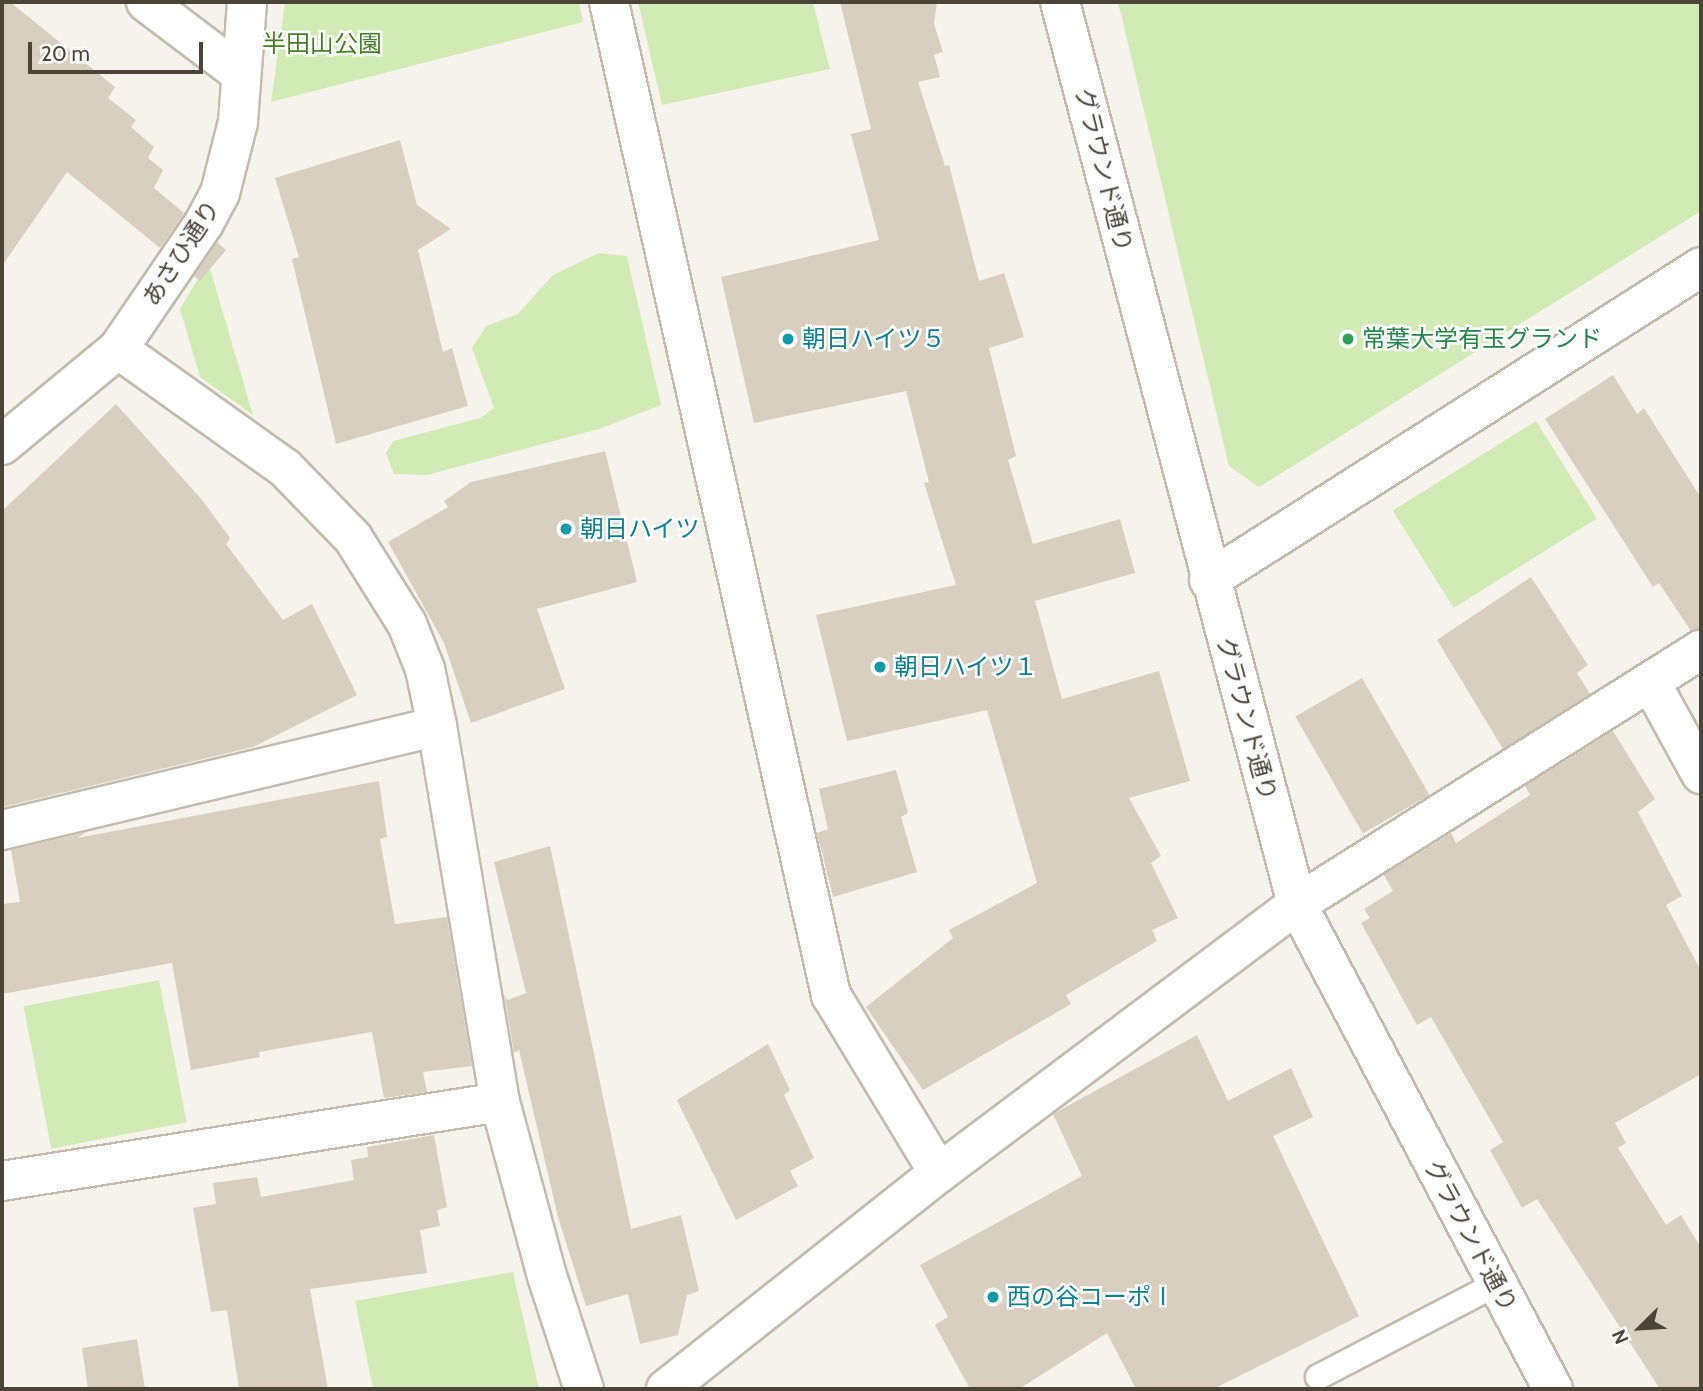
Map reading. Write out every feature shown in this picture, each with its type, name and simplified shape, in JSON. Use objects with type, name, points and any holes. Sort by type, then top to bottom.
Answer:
[{"type":"street","points":[[146,2],[240,73]]},
{"type":"street","name":"あさひ通り","points":[[2,445],[118,349],[183,257],[220,193],[238,122],[247,2]]},
{"type":"street","points":[[609,2],[831,995],[939,1173]]},
{"type":"street","name":"グラウンド通り","points":[[1060,2],[1209,580],[1297,904],[1553,1389]]},
{"type":"street","points":[[1209,580],[1701,267]]},
{"type":"street","points":[[118,349],[285,468],[353,538],[407,624],[425,669],[437,726],[500,1102],[543,1264],[584,1389]]},
{"type":"street","points":[[666,1389],[939,1173],[1297,904],[1701,650]]},
{"type":"street","points":[[1651,683],[1701,774]]},
{"type":"street","points":[[2,830],[437,726]]},
{"type":"street","points":[[2,1181],[500,1102]]},
{"type":"lane","points":[[1318,1377],[1497,1284]]},
{"type":"green space","name":"半田山公園","points":[[285,2],[579,2],[583,22],[271,102]]},
{"type":"green space","points":[[638,2],[813,2],[830,69],[662,105]]},
{"type":"green space","name":"常葉大学有玉グランド","points":[[1118,2],[1701,2],[1701,211],[1259,487],[1229,466]]},
{"type":"green space","points":[[599,253],[627,256],[661,405],[602,428],[427,475],[394,474],[386,453],[393,441],[480,418],[494,408],[472,348],[486,326],[518,314],[553,275]]},
{"type":"green space","points":[[208,262],[253,415],[200,377],[180,309]]},
{"type":"green space","points":[[1536,421],[1597,519],[1454,608],[1393,511]]},
{"type":"green space","points":[[159,980],[187,1122],[51,1149],[24,1006]]},
{"type":"green space","points":[[513,1272],[539,1389],[373,1389],[355,1301]]},
{"type":"building","points":[[2,2],[10,2],[115,87],[108,98],[136,120],[131,127],[154,147],[148,158],[163,170],[154,188],[184,213],[160,248],[67,172],[2,266]]},
{"type":"building","points":[[840,2],[937,2],[934,24],[943,52],[934,55],[940,77],[918,82],[945,166],[949,165],[979,281],[1004,273],[1024,337],[989,348],[1016,456],[1008,460],[1033,544],[1120,519],[1135,573],[1035,601],[1062,699],[1159,671],[1190,781],[1129,798],[1161,856],[1151,863],[1178,918],[1152,930],[1157,941],[1066,995],[1071,1004],[923,1090],[866,1007],[953,938],[949,930],[1037,883],[987,710],[847,741],[816,615],[956,585],[924,483],[929,482],[906,391],[754,423],[721,277],[879,240],[851,134],[871,129]]},
{"type":"building","points":[[400,140],[417,205],[451,229],[418,250],[443,352],[452,348],[468,406],[336,444],[292,259],[299,257],[275,178]]},
{"type":"building","points":[[217,242],[226,250],[200,281],[194,276]]},
{"type":"building","points":[[1613,375],[1637,414],[1644,408],[1701,498],[1701,628],[1691,631],[1659,583],[1653,587],[1545,419]]},
{"type":"building","points":[[116,404],[203,501],[230,538],[226,544],[283,620],[312,604],[357,695],[253,747],[3,807],[2,511]]},
{"type":"building","points":[[605,451],[637,582],[537,609],[565,689],[471,723],[444,643],[388,542],[448,507],[444,501],[471,482]]},
{"type":"building","points":[[1531,577],[1588,665],[1577,673],[1590,694],[1503,749],[1437,640]]},
{"type":"building","points":[[1362,678],[1430,795],[1363,833],[1295,716]]},
{"type":"building","points":[[1613,731],[1655,799],[1638,812],[1682,896],[1666,905],[1701,971],[1701,1074],[1615,1123],[1626,1143],[1618,1148],[1666,1225],[1681,1215],[1701,1248],[1701,1389],[1660,1389],[1537,1199],[1522,1208],[1490,1150],[1503,1142],[1431,1017],[1417,1025],[1361,923],[1370,918],[1364,909],[1393,891],[1384,875],[1451,833],[1456,843],[1530,795],[1525,786]]},
{"type":"building","points":[[896,770],[908,813],[901,817],[917,872],[833,897],[817,833],[828,829],[819,789]]},
{"type":"building","points":[[379,781],[387,837],[380,839],[395,924],[447,917],[472,1066],[423,1072],[427,1092],[384,1098],[372,1032],[259,1052],[260,1057],[191,1070],[172,963],[2,994],[2,904],[20,902],[11,850],[87,832],[77,838]]},
{"type":"building","points":[[550,846],[631,1229],[681,1215],[699,1291],[687,1295],[678,1335],[640,1344],[628,1294],[586,1306],[558,1217],[519,1050],[514,1053],[504,994],[507,1000],[526,993],[494,862]]},
{"type":"building","points":[[1197,1035],[1228,1101],[1291,1068],[1313,1117],[1273,1136],[1359,1316],[1213,1389],[1136,1389],[1107,1333],[1019,1389],[970,1389],[935,1325],[948,1317],[920,1265],[1082,1176],[1053,1114]]},
{"type":"building","points":[[768,1044],[790,1090],[784,1095],[814,1158],[790,1171],[798,1186],[736,1220],[677,1100]]},
{"type":"building","points":[[434,1135],[447,1207],[437,1210],[440,1226],[420,1230],[427,1273],[310,1289],[328,1389],[239,1389],[227,1310],[211,1312],[193,1208],[216,1204],[213,1183],[257,1177],[261,1197],[354,1180],[351,1160],[368,1157],[367,1147]]},
{"type":"building","points":[[137,1339],[145,1389],[88,1389],[82,1348]]},
{"type":"place","name":"朝日ハイツ５","points":[[788,339]]},
{"type":"place","name":"常葉大学有玉グランド","points":[[1348,339]]},
{"type":"place","name":"朝日ハイツ","points":[[566,529]]},
{"type":"place","name":"朝日ハイツ１","points":[[880,667]]},
{"type":"place","name":"西の谷コーポⅠ","points":[[993,1297]]}]
